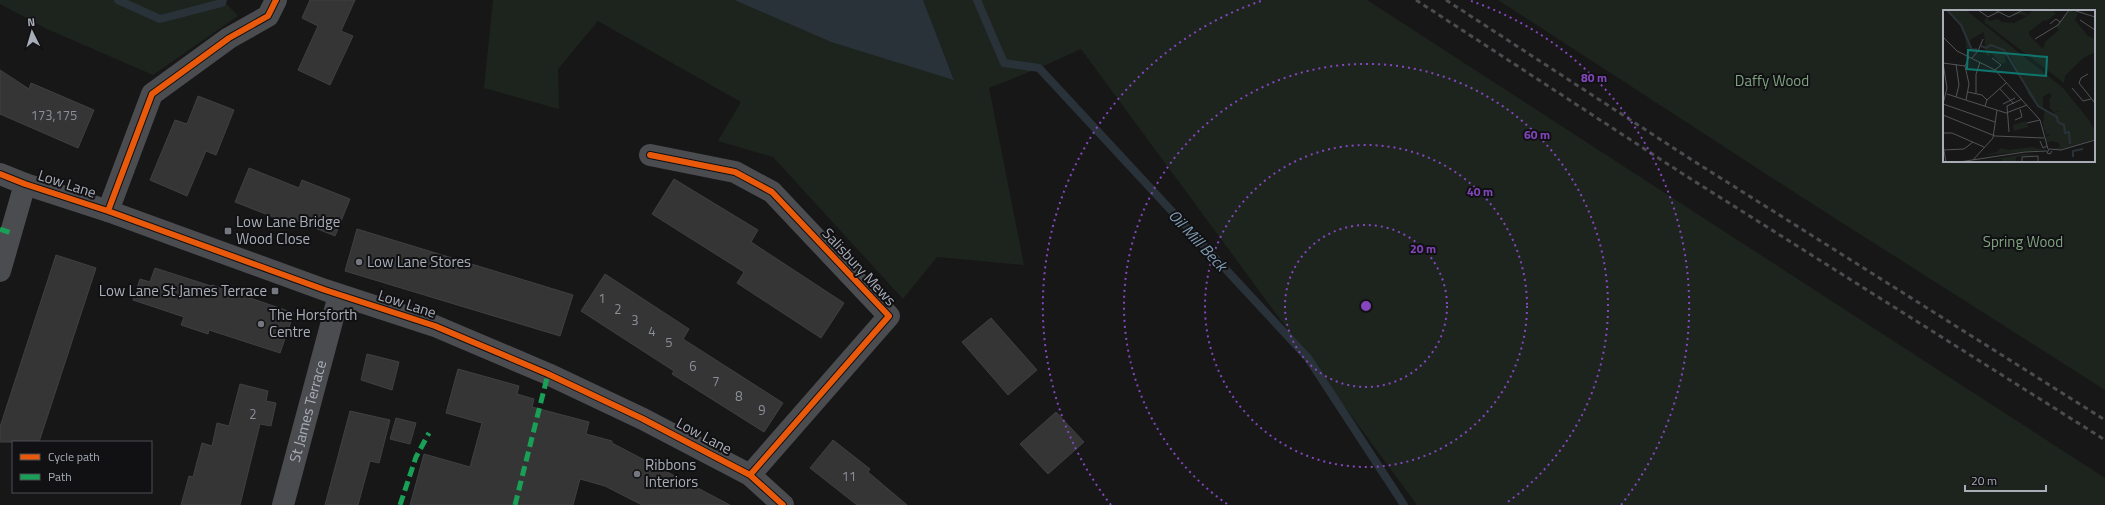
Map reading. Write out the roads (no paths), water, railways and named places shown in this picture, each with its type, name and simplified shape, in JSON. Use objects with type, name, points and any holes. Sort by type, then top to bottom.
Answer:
[{"type":"street","points":[[108,211],[152,94],[229,38],[268,16],[276,0]]},
{"type":"street","name":"Salisbury Mews","points":[[650,155],[736,172],[772,192],[889,316],[750,475]]},
{"type":"street","name":"Low Lane","points":[[0,174],[25,184],[108,211],[340,295],[435,326],[578,387],[750,475],[783,505]]},
{"type":"street","points":[[0,271],[25,184]]},
{"type":"street","name":"St James Terrace","points":[[283,505],[340,295]]},
{"type":"waterway","name":"Oil Mill Beck","points":[[118,0],[160,19],[222,3],[223,0]]},
{"type":"waterway","name":"Oil Mill Beck","points":[[977,0],[1004,63],[1039,68],[1308,358],[1404,505]]},
{"type":"railway","points":[[1416,0],[1683,174],[2105,440]]},
{"type":"railway","points":[[1446,0],[1692,160],[2105,420]]},
{"type":"place","name":"Low Lane Bridge Wood Close","points":[[228,231]]},
{"type":"place","name":"Low Lane Stores","points":[[359,262]]},
{"type":"place","name":"Low Lane St James Terrace","points":[[275,291]]},
{"type":"place","name":"The Horsforth Centre","points":[[261,324]]},
{"type":"place","name":"Ribbons Interiors","points":[[637,474]]},
{"type":"park label","name":"Daffy Wood","points":[[1772,81]]},
{"type":"park label","name":"Spring Wood","points":[[2023,242]]}]
